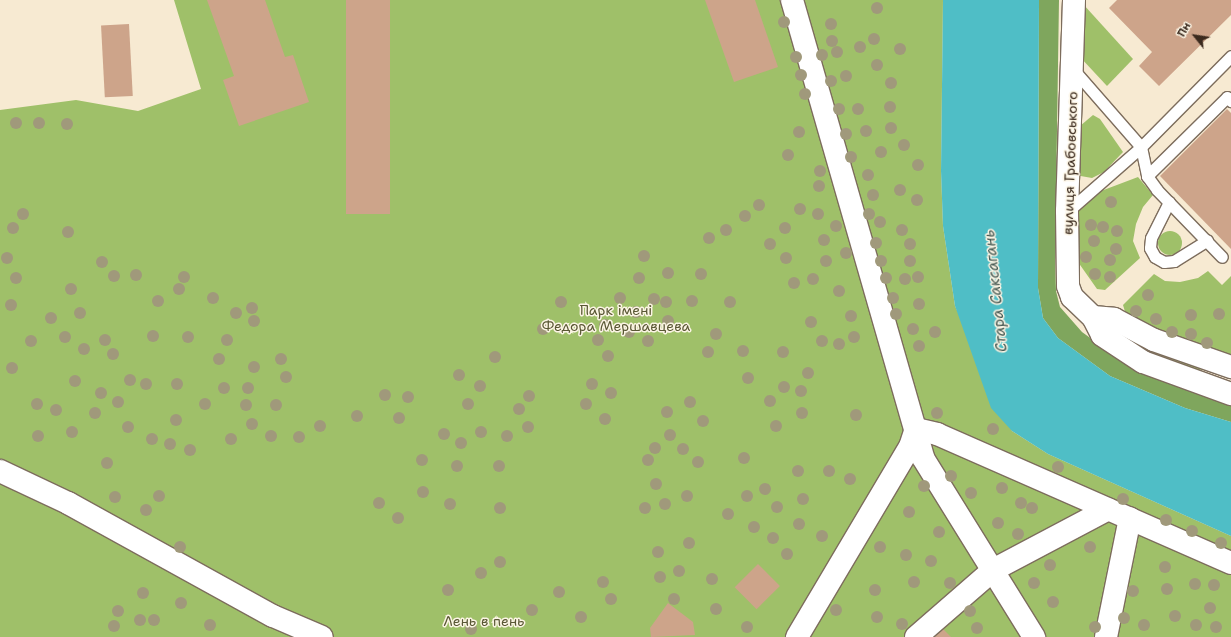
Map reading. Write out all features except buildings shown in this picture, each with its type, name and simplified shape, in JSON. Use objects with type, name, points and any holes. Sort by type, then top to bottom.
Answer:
[{"type":"street","points":[[792,0],[916,429],[923,458],[1034,637]]},
{"type":"street","name":"вулиця Грабовського","points":[[1074,0],[1067,211],[1068,286],[1080,307],[1093,317],[1102,335],[1143,362],[1231,394]]},
{"type":"street","points":[[1093,317],[1114,319],[1154,340],[1222,364],[1204,384]]},
{"type":"street","points":[[916,429],[937,434],[1231,563]]},
{"type":"street","points":[[797,637],[910,447],[916,429]]},
{"type":"street","points":[[0,471],[57,497],[273,616],[322,637]]},
{"type":"street","points":[[916,637],[993,570],[1108,509]]},
{"type":"street","points":[[1106,637],[1130,518]]},
{"type":"lane","points":[[1067,211],[1141,147],[1231,56]]},
{"type":"lane","points":[[1072,69],[1141,147],[1147,176],[1169,202],[1222,256]]},
{"type":"lane","points":[[1147,176],[1227,97],[1231,101]]},
{"type":"lane","points":[[1169,202],[1151,238],[1150,248],[1155,257],[1164,262],[1174,261],[1206,240]]},
{"type":"green space","name":"Парк імені Федора Мершавцева","points":[[174,0],[943,0],[941,171],[943,226],[955,306],[1012,431],[1048,454],[1231,536],[1231,637],[0,637],[0,110],[76,100],[138,111],[201,89]]},
{"type":"green space","points":[[1039,0],[1059,0],[1055,261],[1056,291],[1060,307],[1082,332],[1122,361],[1231,400],[1231,422],[1185,408],[1110,376],[1058,338],[1043,318],[1038,288]]},
{"type":"green space","points":[[1083,4],[1133,59],[1107,86],[1080,57]]},
{"type":"green space","points":[[1093,115],[1100,119],[1123,152],[1104,172],[1092,178],[1075,175],[1080,126]]},
{"type":"green space","points":[[1138,177],[1153,195],[1143,207],[1136,224],[1133,241],[1140,258],[1105,290],[1097,289],[1078,262],[1078,212],[1101,191]]},
{"type":"green space","points":[[1170,231],[1175,232],[1181,238],[1181,248],[1175,254],[1170,255],[1165,254],[1159,248],[1158,243],[1159,238],[1165,232]]},
{"type":"green space","points":[[1208,271],[1222,285],[1231,276],[1231,361],[1159,333],[1126,315],[1123,305],[1154,274],[1165,281],[1180,282],[1198,278]]},
{"type":"green space","points":[[1113,325],[1202,366],[1199,374],[1147,355],[1109,332]]},
{"type":"water","name":"Стара Саксагань","points":[[943,0],[1039,0],[1038,288],[1043,318],[1058,338],[1110,376],[1185,408],[1231,422],[1231,536],[1048,454],[1012,431],[991,408],[955,306],[943,226],[941,171]]},
{"type":"park label","name":"Лень в пень","points":[[484,621]]}]
